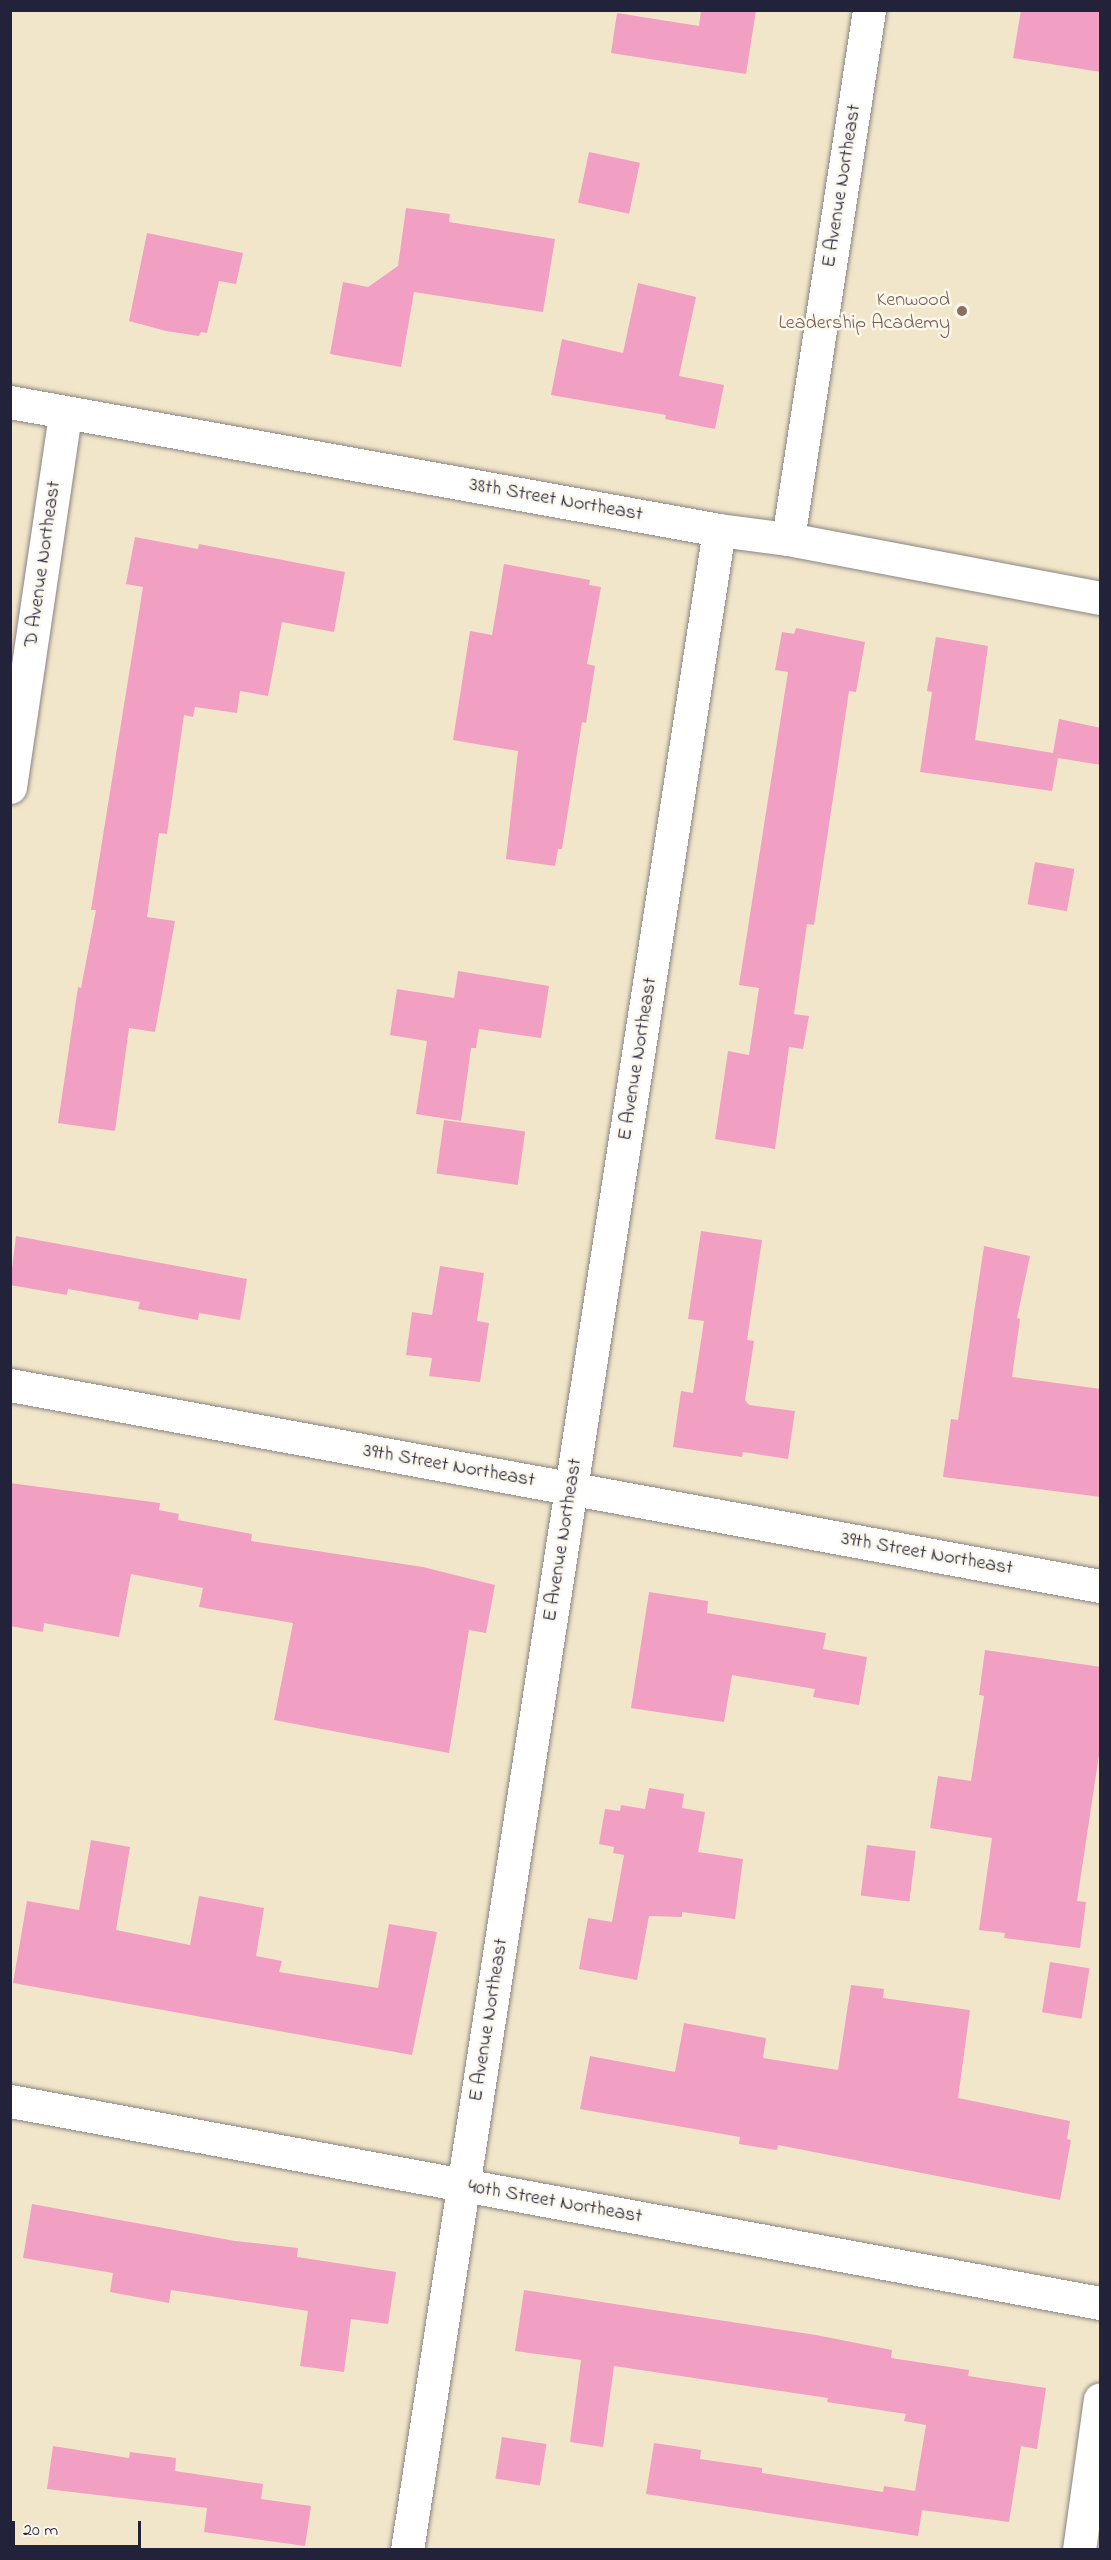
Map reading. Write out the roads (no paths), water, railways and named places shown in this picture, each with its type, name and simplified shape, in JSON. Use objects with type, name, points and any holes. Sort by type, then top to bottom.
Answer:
[{"type":"street","name":"E Avenue Northeast","points":[[788,539],[869,10]]},
{"type":"street","name":"38th Street Northeast","points":[[10,402],[719,530],[788,539],[1101,598]]},
{"type":"street","name":"D Avenue Northeast","points":[[10,787],[65,412]]},
{"type":"street","name":"E Avenue Northeast","points":[[407,2550],[719,530]]},
{"type":"street","name":"39th Street Northeast","points":[[10,1385],[1101,1586]]},
{"type":"street","name":"40th Street Northeast","points":[[10,2101],[1101,2303]]},
{"type":"street","points":[[1079,2550],[1101,2399]]},
{"type":"place","name":"Kenwood Leadership Academy","points":[[962,311]]}]
